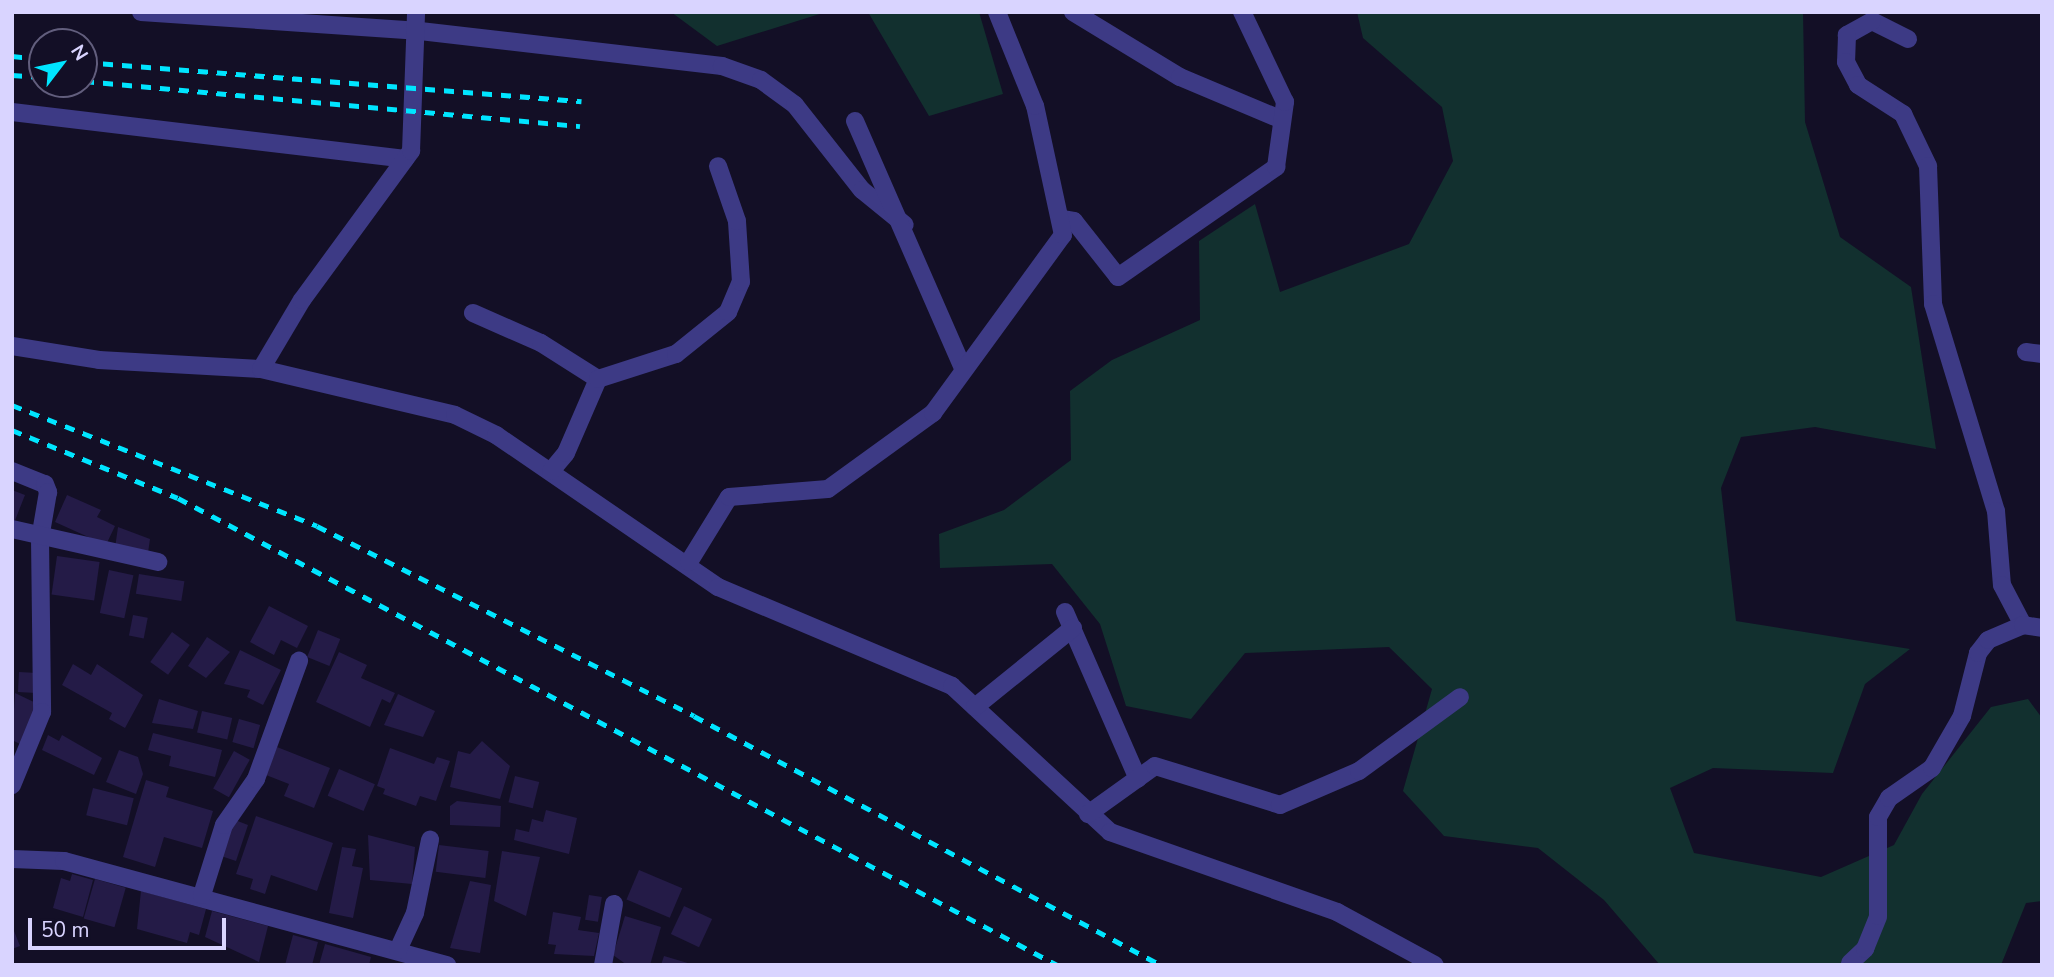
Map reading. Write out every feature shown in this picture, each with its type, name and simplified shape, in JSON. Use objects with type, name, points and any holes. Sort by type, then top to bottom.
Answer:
[{"type":"street","points":[[141,12],[420,31],[722,66],[761,80],[795,104],[862,190],[905,225]]},
{"type":"street","points":[[261,369],[302,300],[408,155],[420,31],[416,12]]},
{"type":"street","points":[[688,562],[729,497],[828,489],[933,413],[963,368],[1062,235],[1062,219],[1035,106],[998,12]]},
{"type":"street","points":[[1073,12],[1180,77],[1280,119]]},
{"type":"street","points":[[1062,219],[1074,221],[1118,277],[1276,167],[1280,119],[1285,102],[1242,12]]},
{"type":"street","points":[[1908,39],[1872,21],[1847,35],[1846,62],[1858,85],[1903,114],[1928,166],[1933,304],[1996,511],[2002,585],[2023,625]]},
{"type":"street","points":[[12,112],[408,155]]},
{"type":"street","points":[[855,121],[905,225],[963,368]]},
{"type":"street","points":[[551,471],[566,453],[598,379],[676,354],[728,312],[741,282],[738,233],[718,166]]},
{"type":"street","points":[[473,313],[541,343],[598,379]]},
{"type":"street","points":[[12,346],[99,360],[261,369],[455,415],[551,471],[746,602],[919,667],[975,707],[1110,832],[1338,912],[1435,965]]},
{"type":"street","points":[[12,471],[45,484],[40,539],[42,712],[12,785]]},
{"type":"street","points":[[12,529],[40,539],[158,562]]},
{"type":"street","points":[[975,707],[1069,620],[1138,779]]},
{"type":"street","points":[[1850,963],[1865,949],[1878,916],[1878,817],[1889,798],[1932,768],[1962,716],[1978,653],[1987,640],[2023,625],[2042,628]]},
{"type":"street","points":[[202,895],[224,825],[256,779],[299,661]]},
{"type":"street","points":[[1088,814],[1155,766],[1280,805],[1359,771],[1460,697]]},
{"type":"street","points":[[398,950],[415,914],[430,840]]},
{"type":"street","points":[[12,859],[64,861],[202,895],[446,965]]},
{"type":"street","points":[[603,965],[614,904]]},
{"type":"green space","points":[[671,12],[826,12],[717,46]]},
{"type":"green space","points":[[868,12],[979,12],[1003,94],[929,116]]},
{"type":"green space","points":[[1357,12],[1803,12],[1805,122],[1840,237],[1911,287],[1936,449],[1815,427],[1741,437],[1721,488],[1736,621],[1910,649],[1865,684],[1833,773],[1713,768],[1670,788],[1694,853],[1821,877],[1894,845],[1922,794],[1991,707],[2028,699],[2042,718],[2042,901],[2026,903],[2001,965],[1660,965],[1604,900],[1538,848],[1444,836],[1403,791],[1432,689],[1389,647],[1245,653],[1191,719],[1126,706],[1100,624],[1052,564],[940,568],[939,534],[1004,510],[1071,460],[1070,391],[1112,360],[1200,320],[1199,241],[1255,204],[1280,292],[1409,244],[1453,161],[1442,107],[1363,38]]},
{"type":"building","points":[[12,490],[25,495],[14,523],[12,522]]},
{"type":"building","points":[[67,495],[101,510],[97,517],[115,526],[106,545],[55,522]]},
{"type":"building","points":[[118,527],[150,539],[148,553],[115,548]]},
{"type":"building","points":[[57,556],[100,562],[94,601],[52,595]]},
{"type":"building","points":[[109,570],[133,575],[124,618],[100,613]]},
{"type":"building","points":[[139,574],[184,581],[181,601],[136,594]]},
{"type":"building","points":[[269,606],[308,626],[297,648],[281,640],[274,655],[250,642]]},
{"type":"building","points":[[133,615],[148,618],[144,638],[129,636]]},
{"type":"building","points":[[318,630],[340,639],[329,666],[307,657]]},
{"type":"building","points":[[172,632],[190,645],[168,675],[150,662]]},
{"type":"building","points":[[207,637],[230,652],[206,678],[188,666]]},
{"type":"building","points":[[240,650],[281,670],[263,705],[247,697],[250,690],[224,684]]},
{"type":"building","points":[[339,652],[367,665],[361,678],[395,693],[390,703],[382,699],[370,727],[316,702]]},
{"type":"building","points":[[73,664],[91,675],[97,664],[143,695],[125,728],[109,719],[112,713],[62,685]]},
{"type":"building","points":[[19,672],[37,673],[36,693],[18,692]]},
{"type":"building","points":[[15,693],[38,704],[20,744],[12,740]]},
{"type":"building","points":[[398,694],[435,711],[423,737],[384,725]]},
{"type":"building","points":[[159,699],[198,711],[193,729],[152,723]]},
{"type":"building","points":[[202,711],[232,718],[227,739],[197,732]]},
{"type":"building","points":[[239,719],[260,725],[254,748],[232,742]]},
{"type":"building","points":[[153,733],[222,750],[215,777],[169,766],[171,756],[148,750]]},
{"type":"building","points":[[48,735],[59,741],[62,735],[102,758],[94,775],[42,750]]},
{"type":"building","points":[[482,741],[510,766],[500,799],[450,787],[458,751],[470,754]]},
{"type":"building","points":[[277,747],[330,768],[314,808],[284,796],[289,784],[266,775]]},
{"type":"building","points":[[390,748],[434,764],[437,757],[450,761],[436,801],[420,796],[416,806],[383,794],[385,789],[377,786]]},
{"type":"building","points":[[119,750],[138,757],[143,774],[136,794],[106,782]]},
{"type":"building","points":[[234,751],[250,760],[229,797],[213,789]]},
{"type":"building","points":[[339,769],[375,784],[364,811],[328,796]]},
{"type":"building","points":[[515,776],[539,782],[533,808],[508,802]]},
{"type":"building","points":[[146,780],[169,787],[166,797],[213,811],[202,848],[164,837],[155,867],[123,857]]},
{"type":"building","points":[[93,788],[134,798],[127,825],[86,815]]},
{"type":"building","points":[[457,801],[501,806],[500,827],[450,825],[450,806]]},
{"type":"building","points":[[546,810],[577,818],[569,854],[514,840],[516,829],[529,832],[532,819],[543,822]]},
{"type":"building","points":[[256,816],[333,843],[317,891],[271,875],[265,894],[250,889],[253,879],[236,874]]},
{"type":"building","points":[[235,820],[248,825],[236,861],[218,855]]},
{"type":"building","points":[[368,835],[415,847],[412,884],[370,880]]},
{"type":"building","points":[[439,845],[489,851],[485,878],[436,872]]},
{"type":"building","points":[[342,847],[356,849],[352,866],[363,868],[353,918],[329,913]]},
{"type":"building","points":[[502,851],[540,857],[526,916],[494,901]]},
{"type":"building","points":[[639,870],[682,888],[670,918],[626,899]]},
{"type":"building","points":[[72,874],[93,880],[83,917],[53,908],[61,878],[70,881]]},
{"type":"building","points":[[95,879],[126,888],[114,927],[84,918]]},
{"type":"building","points":[[470,881],[491,885],[480,953],[450,948]]},
{"type":"building","points":[[141,891],[206,909],[199,935],[190,932],[187,943],[137,929]]},
{"type":"building","points":[[589,895],[602,897],[598,922],[585,920]]},
{"type":"building","points":[[684,906],[712,919],[699,947],[671,934]]},
{"type":"building","points":[[212,911],[268,926],[259,962],[205,937]]},
{"type":"building","points":[[553,912],[581,917],[578,930],[599,933],[594,956],[554,954],[556,945],[548,944]]},
{"type":"building","points":[[625,916],[661,927],[650,965],[627,965],[613,955]]},
{"type":"building","points":[[12,926],[20,946],[12,949]]},
{"type":"building","points":[[293,935],[318,942],[312,965],[285,965]]},
{"type":"building","points":[[325,944],[371,957],[369,965],[319,965]]},
{"type":"building","points":[[664,956],[691,964],[691,965],[661,965]]},
{"type":"railway","points":[[12,56],[28,58]]},
{"type":"railway","points":[[98,63],[581,101]]},
{"type":"railway","points":[[12,75],[28,76]]},
{"type":"railway","points":[[98,82],[580,126]]},
{"type":"railway","points":[[12,405],[317,526],[694,716],[1161,965]]},
{"type":"railway","points":[[12,430],[178,498],[1057,965]]}]
